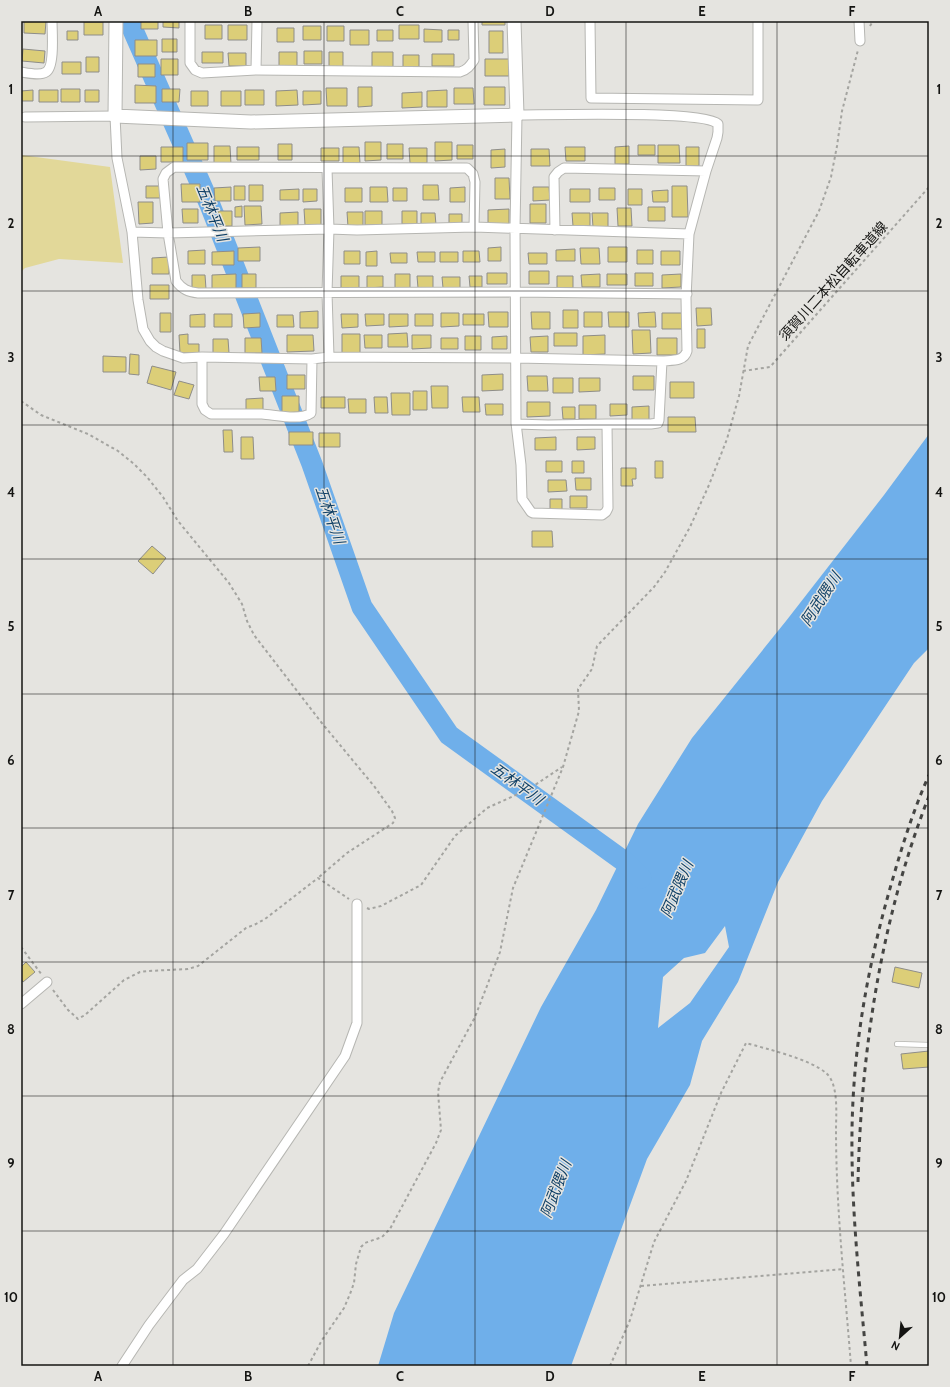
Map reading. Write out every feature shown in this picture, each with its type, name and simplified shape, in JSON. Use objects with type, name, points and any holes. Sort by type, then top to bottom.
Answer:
[{"type":"street","points":[[21,72],[45,73],[47,71],[51,62],[52,53],[52,21]]},
{"type":"street","points":[[25,117],[115,116],[251,122],[517,115],[634,114],[708,120],[716,122],[718,124],[718,132],[689,234],[686,356],[681,359],[662,361],[516,358],[183,358],[169,354],[156,347],[143,330],[138,300],[132,232],[117,158],[115,116],[116,21]]},
{"type":"street","points":[[190,21],[190,63],[195,70],[202,73],[256,70],[460,72],[471,66],[474,60],[473,21]]},
{"type":"street","points":[[256,70],[257,21]]},
{"type":"street","points":[[514,21],[517,115],[515,229],[516,424],[521,465],[522,499],[531,512],[602,515],[606,512],[608,508],[607,424]]},
{"type":"street","points":[[590,21],[591,98],[758,100],[758,21]]},
{"type":"street","points":[[859,21],[860,41]]},
{"type":"street","points":[[474,227],[474,182],[473,174],[467,168],[327,169],[174,167],[166,173],[163,179],[168,233],[176,280],[180,286],[189,292],[516,292],[687,294]]},
{"type":"street","points":[[555,230],[554,176],[564,168],[706,171]]},
{"type":"street","points":[[327,169],[329,229],[327,293],[329,357]]},
{"type":"street","points":[[132,232],[168,233],[474,227],[689,234]]},
{"type":"street","points":[[202,357],[202,404],[211,414],[264,414],[290,417],[307,416],[311,413],[312,359]]},
{"type":"street","points":[[516,424],[548,425],[658,423],[662,361]]},
{"type":"street","points":[[122,1366],[149,1325],[183,1280],[198,1269],[224,1234],[345,1056],[357,1023],[357,904]]},
{"type":"street","points":[[21,1004],[47,982]]},
{"type":"lane","points":[[898,1044],[929,1045]]},
{"type":"path","points":[[308,1366],[322,1340],[344,1308],[354,1283],[356,1264],[361,1247],[365,1243],[382,1237],[390,1229],[436,1143],[441,1130],[438,1092],[440,1082],[475,1017],[500,952],[513,888],[563,767],[579,712],[578,689],[592,669],[597,646],[654,587],[665,572],[690,527],[709,485],[726,439],[739,396],[748,346],[788,271],[822,202],[831,177],[842,112],[860,41],[873,21]]},
{"type":"path","name":"須賀川二本松自転車道線","points":[[743,371],[770,367],[929,187]]},
{"type":"path","points":[[21,402],[42,415],[88,434],[118,451],[147,477],[163,497],[178,521],[229,583],[242,604],[247,621],[254,634],[321,722],[374,786],[392,811],[395,818],[393,823],[347,853],[318,878],[265,919],[246,928],[198,966],[188,969],[140,972],[124,980],[85,1016],[78,1019],[68,1010],[21,947]]},
{"type":"path","points":[[318,878],[357,904],[369,909],[381,906],[421,886],[455,836],[487,808],[529,789],[563,767]]},
{"type":"path","points":[[610,1366],[630,1320],[654,1242],[686,1181],[721,1093],[746,1043],[806,1062],[826,1073],[833,1084],[836,1100],[836,1175],[851,1366]]},
{"type":"path","points":[[641,1286],[843,1268]]},
{"type":"shaded area","points":[[21,155],[110,167],[123,263],[59,259],[25,268],[21,272]]},
{"type":"water","name":"阿武隈川","points":[[929,434],[929,648],[914,663],[822,801],[778,882],[738,982],[702,1041],[690,1085],[647,1159],[571,1366],[378,1366],[394,1313],[541,1007],[596,910],[638,824],[692,738],[786,621],[884,495]],"holes":[[[725,926],[729,947],[690,1003],[658,1028],[663,977],[684,958],[705,953]]]},
{"type":"building","points":[[24,21],[46,21],[45,34],[24,33]]},
{"type":"building","points":[[141,21],[158,21],[158,29],[141,29]]},
{"type":"building","points":[[163,21],[179,21],[179,28],[163,27]]},
{"type":"building","points":[[482,21],[505,21],[505,25],[482,25]]},
{"type":"building","points":[[84,22],[103,22],[103,35],[84,35]]},
{"type":"building","points":[[205,25],[222,25],[222,39],[205,39]]},
{"type":"building","points":[[228,25],[247,25],[247,40],[228,40]]},
{"type":"building","points":[[399,25],[419,25],[419,39],[399,39]]},
{"type":"building","points":[[303,26],[321,26],[321,40],[303,40]]},
{"type":"building","points":[[327,26],[344,26],[344,41],[327,41]]},
{"type":"building","points":[[277,28],[294,28],[294,42],[277,42]]},
{"type":"building","points":[[424,29],[442,30],[442,42],[424,42]]},
{"type":"building","points":[[350,30],[369,30],[369,45],[350,45]]},
{"type":"building","points":[[377,30],[393,30],[393,41],[377,41]]},
{"type":"building","points":[[448,30],[459,30],[459,40],[448,40]]},
{"type":"building","points":[[67,31],[78,31],[78,40],[67,40]]},
{"type":"building","points":[[489,31],[503,31],[503,53],[489,53]]},
{"type":"building","points":[[162,39],[177,39],[177,52],[162,52]]},
{"type":"building","points":[[135,40],[157,40],[157,56],[135,56]]},
{"type":"building","points":[[23,49],[45,51],[44,63],[22,61]]},
{"type":"building","points":[[304,51],[322,51],[322,64],[304,64]]},
{"type":"building","points":[[202,52],[223,52],[223,63],[202,63]]},
{"type":"building","points":[[279,52],[297,52],[297,67],[279,67]]},
{"type":"building","points":[[329,52],[343,52],[343,67],[329,67]]},
{"type":"building","points":[[372,52],[393,52],[393,68],[372,68]]},
{"type":"building","points":[[228,53],[246,53],[246,66],[229,66]]},
{"type":"building","points":[[432,54],[454,54],[454,66],[432,66]]},
{"type":"building","points":[[403,55],[419,55],[419,67],[403,67]]},
{"type":"building","points":[[86,57],[99,57],[99,72],[86,72]]},
{"type":"building","points":[[161,59],[178,59],[178,75],[161,75]]},
{"type":"building","points":[[485,59],[509,59],[509,76],[485,76]]},
{"type":"building","points":[[62,62],[81,62],[81,74],[62,74]]},
{"type":"building","points":[[138,64],[155,64],[155,77],[138,77]]},
{"type":"building","points":[[135,85],[156,86],[156,103],[135,103]]},
{"type":"building","points":[[358,87],[372,87],[372,106],[358,107]]},
{"type":"building","points":[[484,87],[505,87],[505,105],[484,105]]},
{"type":"building","points":[[326,88],[347,88],[347,106],[327,106]]},
{"type":"building","points":[[454,88],[473,88],[474,104],[454,104]]},
{"type":"building","points":[[61,89],[80,89],[80,102],[61,102]]},
{"type":"building","points":[[162,89],[180,89],[179,102],[162,102]]},
{"type":"building","points":[[33,90],[33,101],[21,101],[21,91]]},
{"type":"building","points":[[39,90],[58,90],[58,102],[39,102]]},
{"type":"building","points":[[85,90],[99,90],[99,102],[85,102]]},
{"type":"building","points":[[245,90],[264,90],[264,105],[245,105]]},
{"type":"building","points":[[297,90],[298,105],[276,106],[276,91]]},
{"type":"building","points":[[447,90],[447,107],[427,107],[427,91]]},
{"type":"building","points":[[191,91],[208,91],[208,106],[191,106]]},
{"type":"building","points":[[221,91],[241,91],[241,106],[221,106]]},
{"type":"building","points":[[303,91],[321,91],[321,104],[303,105]]},
{"type":"building","points":[[422,92],[422,107],[402,108],[402,93]]},
{"type":"building","points":[[365,142],[381,142],[381,160],[365,161]]},
{"type":"building","points":[[435,142],[452,142],[452,160],[435,161]]},
{"type":"building","points":[[187,143],[208,143],[208,160],[187,160]]},
{"type":"building","points":[[278,144],[292,144],[292,160],[278,160]]},
{"type":"building","points":[[387,144],[403,144],[403,159],[387,159]]},
{"type":"building","points":[[457,145],[473,145],[473,159],[457,159]]},
{"type":"building","points":[[638,145],[655,145],[655,155],[638,155]]},
{"type":"building","points":[[658,145],[679,145],[680,163],[658,163]]},
{"type":"building","points":[[214,146],[230,146],[231,164],[214,164]]},
{"type":"building","points":[[629,146],[629,164],[615,164],[615,147]]},
{"type":"building","points":[[161,147],[183,147],[183,162],[161,162]]},
{"type":"building","points":[[237,147],[259,147],[259,160],[237,160]]},
{"type":"building","points":[[343,147],[359,147],[360,163],[343,163]]},
{"type":"building","points":[[565,147],[585,147],[585,161],[566,161]]},
{"type":"building","points":[[686,147],[699,147],[699,166],[686,166]]},
{"type":"building","points":[[321,148],[339,148],[339,161],[321,161]]},
{"type":"building","points":[[409,148],[427,148],[427,163],[410,163]]},
{"type":"building","points":[[505,149],[505,167],[491,168],[491,150]]},
{"type":"building","points":[[531,149],[549,149],[550,166],[531,166]]},
{"type":"building","points":[[140,156],[156,156],[156,169],[140,170]]},
{"type":"building","points":[[495,178],[509,178],[510,199],[495,199]]},
{"type":"building","points":[[181,184],[200,184],[200,202],[182,202]]},
{"type":"building","points":[[249,185],[263,185],[263,201],[249,201]]},
{"type":"building","points":[[423,185],[438,185],[439,200],[423,200]]},
{"type":"building","points":[[146,186],[162,186],[162,198],[146,198]]},
{"type":"building","points":[[234,186],[245,186],[245,200],[234,200]]},
{"type":"building","points":[[672,186],[687,186],[688,217],[672,217]]},
{"type":"building","points":[[231,187],[231,201],[215,201],[214,188]]},
{"type":"building","points":[[370,187],[387,187],[388,202],[370,202]]},
{"type":"building","points":[[465,187],[465,202],[450,202],[450,188]]},
{"type":"building","points":[[533,187],[549,187],[550,200],[533,201]]},
{"type":"building","points":[[345,188],[362,188],[362,202],[345,202]]},
{"type":"building","points":[[393,188],[407,188],[407,201],[393,201]]},
{"type":"building","points":[[599,188],[615,188],[615,200],[599,200]]},
{"type":"building","points":[[299,189],[299,200],[280,200],[280,190]]},
{"type":"building","points":[[303,189],[317,189],[317,201],[303,202]]},
{"type":"building","points":[[570,189],[590,189],[590,202],[570,202]]},
{"type":"building","points":[[628,189],[642,189],[642,205],[628,205]]},
{"type":"building","points":[[668,190],[668,202],[653,202],[652,191]]},
{"type":"building","points":[[138,202],[153,202],[153,223],[139,224]]},
{"type":"building","points":[[530,204],[546,204],[546,223],[530,223]]},
{"type":"building","points":[[242,206],[242,217],[235,217],[235,207]]},
{"type":"building","points":[[244,206],[261,206],[262,224],[245,225]]},
{"type":"building","points":[[648,207],[665,207],[665,221],[648,221]]},
{"type":"building","points":[[617,208],[631,208],[632,226],[618,226]]},
{"type":"building","points":[[182,209],[198,209],[198,223],[183,223]]},
{"type":"building","points":[[304,209],[321,209],[321,225],[305,225]]},
{"type":"building","points":[[509,209],[509,224],[488,225],[488,210]]},
{"type":"building","points":[[218,211],[232,211],[232,226],[218,226]]},
{"type":"building","points":[[365,211],[382,211],[382,225],[365,225]]},
{"type":"building","points":[[402,211],[417,211],[417,224],[402,224]]},
{"type":"building","points":[[298,212],[298,227],[280,227],[280,213]]},
{"type":"building","points":[[347,212],[363,212],[363,227],[348,227]]},
{"type":"building","points":[[421,213],[435,213],[436,225],[421,225]]},
{"type":"building","points":[[572,213],[590,213],[590,226],[573,226]]},
{"type":"building","points":[[592,213],[608,213],[608,227],[593,227]]},
{"type":"building","points":[[449,214],[462,214],[462,226],[449,226]]},
{"type":"building","points":[[260,247],[260,261],[238,261],[238,248]]},
{"type":"building","points":[[501,247],[501,261],[488,261],[488,248]]},
{"type":"building","points":[[608,247],[627,247],[627,262],[608,262]]},
{"type":"building","points":[[580,248],[599,248],[600,264],[581,264]]},
{"type":"building","points":[[575,249],[575,261],[556,261],[556,250]]},
{"type":"building","points":[[205,250],[205,264],[188,264],[188,251]]},
{"type":"building","points":[[637,250],[653,250],[653,264],[637,264]]},
{"type":"building","points":[[234,251],[234,265],[212,265],[212,252]]},
{"type":"building","points":[[344,251],[360,251],[360,264],[344,264]]},
{"type":"building","points":[[377,251],[377,266],[366,266],[366,252]]},
{"type":"building","points":[[463,251],[479,251],[480,262],[463,262]]},
{"type":"building","points":[[661,251],[680,251],[680,265],[661,265]]},
{"type":"building","points":[[417,252],[435,252],[435,262],[418,262]]},
{"type":"building","points":[[440,252],[458,252],[458,262],[440,262]]},
{"type":"building","points":[[390,253],[407,253],[407,263],[391,263]]},
{"type":"building","points":[[528,253],[547,253],[547,264],[529,264]]},
{"type":"building","points":[[169,257],[169,274],[152,274],[152,258]]},
{"type":"building","points":[[529,271],[549,271],[549,284],[529,284]]},
{"type":"building","points":[[487,273],[507,273],[507,284],[487,284]]},
{"type":"building","points":[[635,273],[653,273],[653,286],[635,286]]},
{"type":"building","points":[[236,274],[236,290],[212,290],[212,275]]},
{"type":"building","points":[[242,274],[256,274],[256,288],[242,288]]},
{"type":"building","points":[[395,274],[410,274],[410,288],[395,288]]},
{"type":"building","points":[[600,274],[600,287],[582,287],[581,275]]},
{"type":"building","points":[[607,274],[627,274],[627,285],[607,285]]},
{"type":"building","points":[[681,274],[681,287],[662,288],[662,275]]},
{"type":"building","points":[[192,275],[205,275],[206,289],[192,290]]},
{"type":"building","points":[[341,276],[359,276],[359,289],[341,289]]},
{"type":"building","points":[[367,276],[383,276],[383,287],[367,288]]},
{"type":"building","points":[[417,276],[433,276],[433,288],[418,288]]},
{"type":"building","points":[[469,276],[482,276],[482,287],[470,287]]},
{"type":"building","points":[[557,276],[573,276],[573,288],[557,288]]},
{"type":"building","points":[[442,277],[460,277],[460,288],[443,288]]},
{"type":"building","points":[[150,285],[169,285],[169,299],[150,299]]},
{"type":"building","points":[[696,308],[711,308],[712,325],[697,326]]},
{"type":"building","points":[[563,310],[578,310],[578,328],[563,328]]},
{"type":"building","points":[[318,311],[318,328],[300,328],[300,312]]},
{"type":"building","points":[[488,312],[508,312],[508,327],[489,327]]},
{"type":"building","points":[[531,312],[550,312],[550,329],[532,329]]},
{"type":"building","points":[[584,312],[602,312],[602,327],[584,327]]},
{"type":"building","points":[[608,312],[629,312],[629,327],[609,327]]},
{"type":"building","points":[[655,312],[656,327],[639,327],[638,313]]},
{"type":"building","points":[[160,313],[171,313],[171,332],[160,332]]},
{"type":"building","points":[[260,313],[260,327],[244,328],[243,314]]},
{"type":"building","points":[[441,313],[459,313],[459,326],[441,327]]},
{"type":"building","points":[[662,313],[683,313],[683,329],[662,329]]},
{"type":"building","points":[[205,314],[205,327],[190,327],[190,315]]},
{"type":"building","points":[[214,314],[232,314],[232,327],[214,327]]},
{"type":"building","points":[[341,314],[358,314],[358,327],[342,328]]},
{"type":"building","points":[[365,314],[384,314],[384,325],[366,326]]},
{"type":"building","points":[[389,314],[408,314],[408,326],[389,327]]},
{"type":"building","points":[[415,314],[433,314],[433,326],[415,326]]},
{"type":"building","points":[[463,314],[484,314],[484,325],[463,325]]},
{"type":"building","points":[[277,315],[293,315],[294,327],[277,327]]},
{"type":"building","points":[[697,329],[705,329],[705,348],[697,348]]},
{"type":"building","points":[[632,330],[650,330],[651,353],[633,354]]},
{"type":"building","points":[[407,333],[408,347],[388,347],[388,334]]},
{"type":"building","points":[[554,333],[577,333],[577,346],[554,346]]},
{"type":"building","points":[[188,334],[188,344],[199,344],[199,353],[180,353],[179,335]]},
{"type":"building","points":[[342,334],[360,334],[360,353],[342,353]]},
{"type":"building","points":[[287,335],[313,335],[314,351],[287,352]]},
{"type":"building","points":[[364,335],[382,335],[382,348],[365,348]]},
{"type":"building","points":[[412,335],[431,335],[431,348],[412,349]]},
{"type":"building","points":[[605,335],[605,354],[583,355],[583,336]]},
{"type":"building","points":[[465,336],[481,336],[481,350],[465,350]]},
{"type":"building","points":[[507,336],[507,349],[492,349],[492,337]]},
{"type":"building","points":[[548,336],[548,352],[531,352],[530,337]]},
{"type":"building","points":[[245,338],[261,338],[262,353],[245,353]]},
{"type":"building","points":[[441,338],[458,338],[458,349],[441,349]]},
{"type":"building","points":[[657,338],[677,338],[677,355],[657,355]]},
{"type":"building","points":[[213,339],[228,339],[229,353],[213,353]]},
{"type":"building","points":[[130,354],[139,355],[139,375],[129,374]]},
{"type":"building","points":[[103,356],[126,357],[126,372],[103,372]]},
{"type":"building","points":[[152,366],[176,372],[171,390],[147,383]]},
{"type":"building","points":[[503,374],[503,390],[482,391],[482,375]]},
{"type":"building","points":[[287,375],[305,375],[305,389],[287,389]]},
{"type":"building","points":[[527,376],[547,376],[548,391],[528,391]]},
{"type":"building","points":[[633,376],[654,376],[654,390],[633,390]]},
{"type":"building","points":[[259,377],[275,377],[276,391],[260,391]]},
{"type":"building","points":[[553,378],[573,378],[573,393],[553,393]]},
{"type":"building","points":[[579,378],[600,378],[600,391],[579,392]]},
{"type":"building","points":[[179,381],[194,385],[189,399],[174,395]]},
{"type":"building","points":[[670,382],[694,382],[694,398],[670,398]]},
{"type":"building","points":[[431,386],[448,386],[448,408],[432,408]]},
{"type":"building","points":[[413,391],[427,391],[427,410],[413,410]]},
{"type":"building","points":[[391,393],[410,393],[410,415],[392,415]]},
{"type":"building","points":[[282,396],[299,396],[299,412],[282,413]]},
{"type":"building","points":[[321,397],[345,397],[345,408],[321,408]]},
{"type":"building","points":[[374,397],[387,397],[388,413],[375,413]]},
{"type":"building","points":[[462,397],[479,397],[480,412],[463,412]]},
{"type":"building","points":[[263,398],[263,412],[246,412],[246,399]]},
{"type":"building","points":[[348,399],[366,399],[366,413],[349,413]]},
{"type":"building","points":[[527,402],[550,402],[550,416],[527,417]]},
{"type":"building","points":[[485,404],[503,404],[503,415],[486,415]]},
{"type":"building","points":[[610,404],[627,404],[627,415],[610,416]]},
{"type":"building","points":[[579,405],[596,405],[596,419],[579,419]]},
{"type":"building","points":[[649,406],[649,420],[632,420],[632,407]]},
{"type":"building","points":[[562,407],[575,407],[575,419],[563,419]]},
{"type":"building","points":[[668,417],[695,417],[696,432],[668,432]]},
{"type":"building","points":[[223,430],[232,430],[233,452],[224,452]]},
{"type":"building","points":[[289,432],[313,432],[313,445],[289,445]]},
{"type":"building","points":[[319,433],[340,433],[340,447],[319,447]]},
{"type":"building","points":[[241,437],[253,437],[254,459],[241,459]]},
{"type":"building","points":[[556,437],[556,450],[535,450],[535,438]]},
{"type":"building","points":[[577,437],[595,437],[595,449],[577,450]]},
{"type":"building","points":[[546,461],[562,461],[562,472],[546,472]]},
{"type":"building","points":[[572,461],[584,461],[584,473],[572,473]]},
{"type":"building","points":[[655,461],[663,461],[663,478],[655,478]]},
{"type":"building","points":[[621,468],[636,468],[636,479],[632,479],[633,486],[621,486]]},
{"type":"building","points":[[575,478],[591,478],[591,490],[576,490]]},
{"type":"building","points":[[548,480],[566,480],[567,491],[548,492]]},
{"type":"building","points":[[570,496],[587,496],[587,508],[570,508]]},
{"type":"building","points":[[550,499],[562,499],[562,510],[550,510]]},
{"type":"building","points":[[532,531],[552,531],[553,547],[532,547]]},
{"type":"building","points":[[152,546],[166,558],[153,574],[138,561]]},
{"type":"building","points":[[26,962],[35,972],[23,982],[21,979],[21,967]]},
{"type":"building","points":[[895,967],[922,973],[919,988],[892,982]]},
{"type":"building","points":[[929,1051],[929,1067],[903,1069],[901,1054]]},
{"type":"waterway","name":"五林平川","points":[[129,21],[210,205],[312,464],[362,607],[449,735],[625,862],[641,878]]},
{"type":"railway","points":[[867,1366],[856,1248],[852,1160],[853,1101],[858,1040],[868,981],[881,921],[907,833],[929,775]]},
{"type":"railway","points":[[858,1182],[860,1133],[869,1034],[886,937],[912,842],[929,796]]}]
